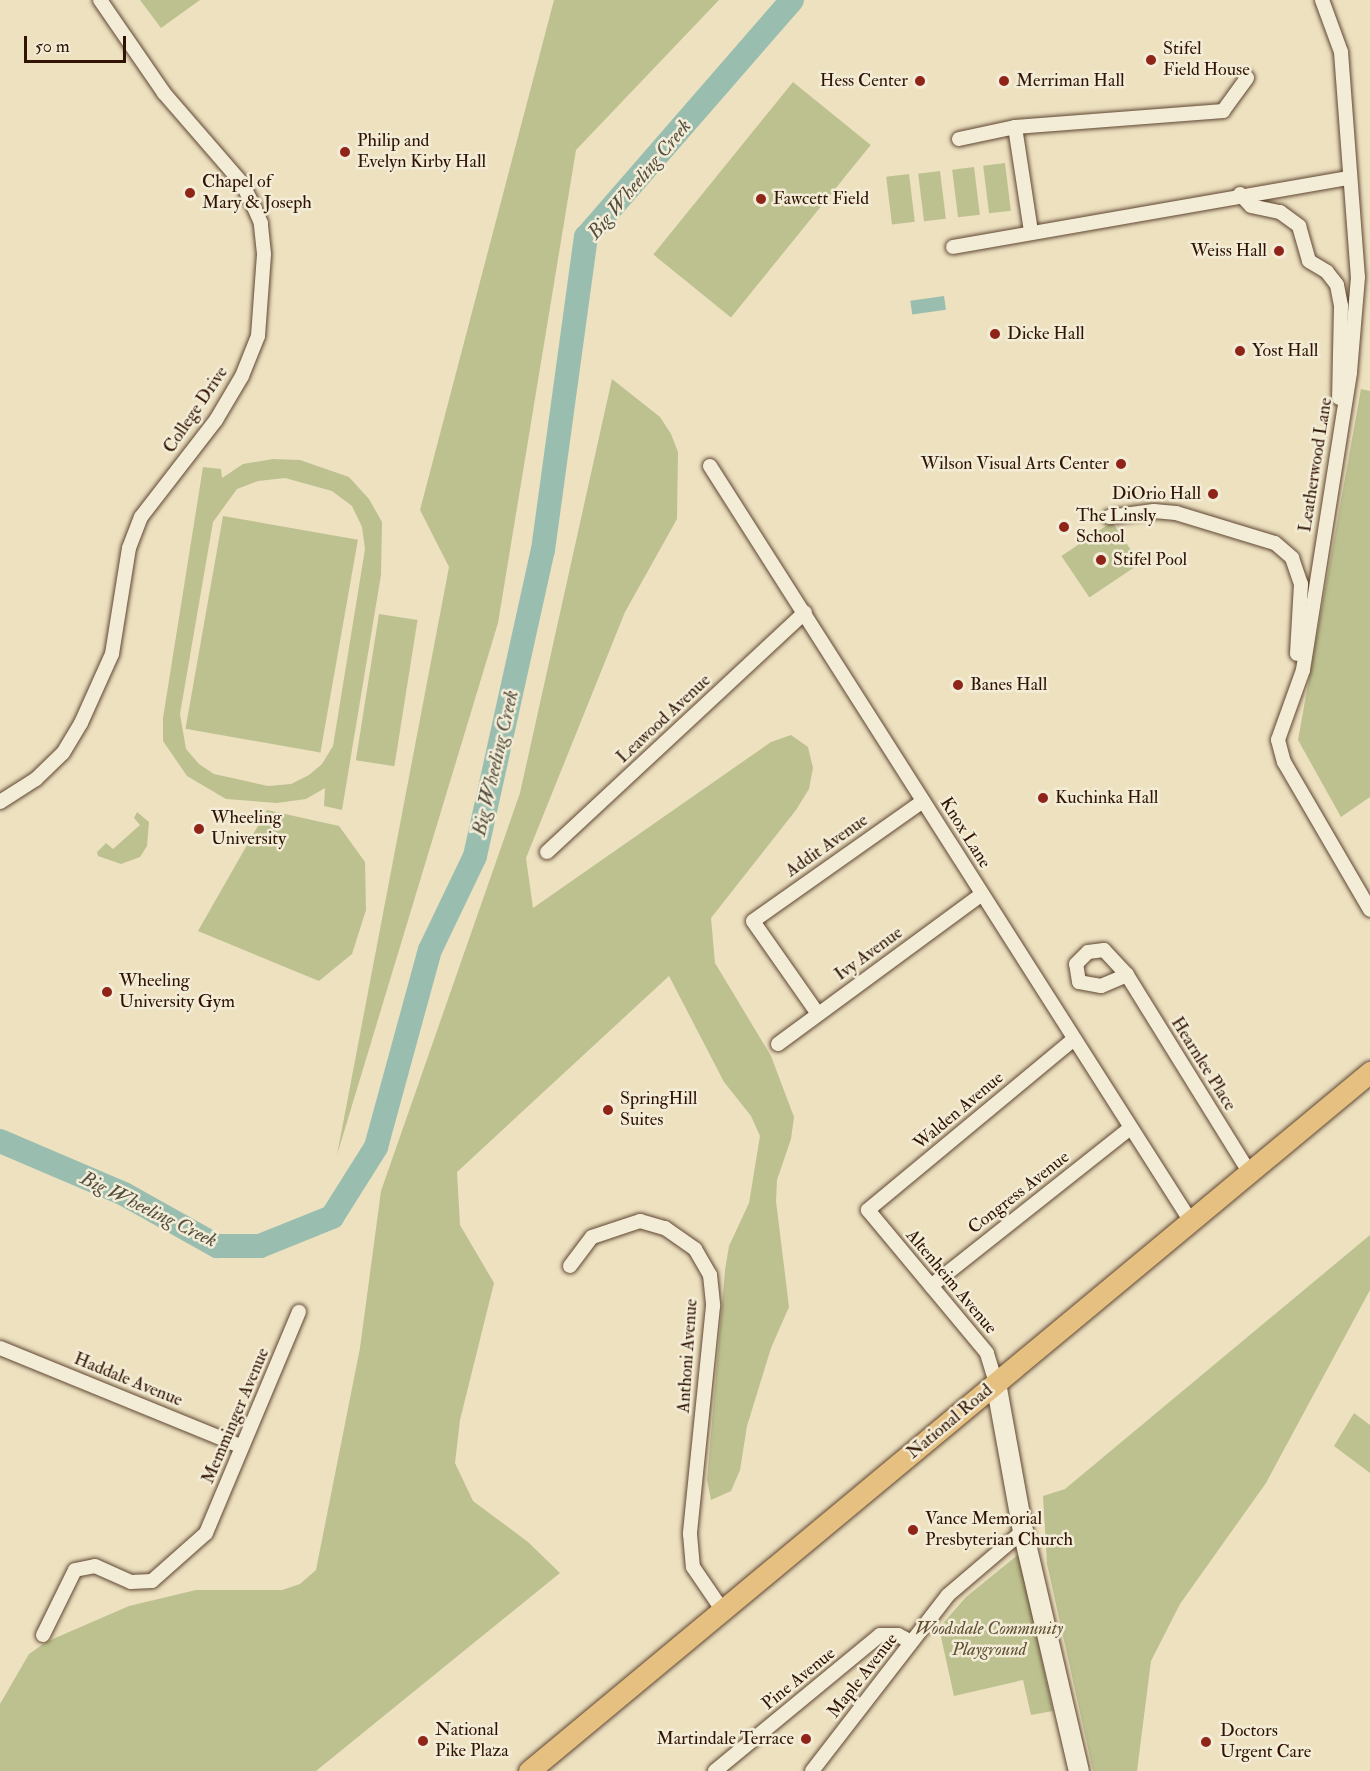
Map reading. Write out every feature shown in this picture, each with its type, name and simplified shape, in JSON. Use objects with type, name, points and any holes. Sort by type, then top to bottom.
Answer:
[{"type":"main road","name":"National Road","points":[[530,1771],[1248,1170],[1370,1072]]},
{"type":"main road","points":[[996,1383],[1023,1531],[1079,1771]]},
{"type":"street","name":"College Drive","points":[[0,802],[36,779],[56,759],[81,723],[112,654],[129,548],[141,516],[216,420],[242,376],[258,336],[264,254],[261,223],[254,207],[241,182],[164,93],[100,0]]},
{"type":"street","name":"Leatherwood Lane","points":[[1322,0],[1341,52],[1358,278],[1350,374],[1341,412],[1303,669],[1278,740],[1284,762],[1370,910]]},
{"type":"street","points":[[959,139],[1016,127],[1223,111],[1247,78]]},
{"type":"street","points":[[1016,127],[1031,231]]},
{"type":"street","points":[[953,247],[1240,194],[1349,178]]},
{"type":"street","points":[[1240,194],[1251,206],[1280,212],[1299,226],[1309,261],[1327,272],[1337,285],[1341,412]]},
{"type":"street","name":"Knox Lane","points":[[710,466],[805,612],[1129,1129],[1190,1220]]},
{"type":"street","points":[[1109,517],[1154,511],[1176,513],[1275,543],[1292,558],[1301,584],[1295,693]]},
{"type":"street","name":"Leawood Avenue","points":[[547,852],[805,612]]},
{"type":"street","name":"Addit Avenue","points":[[818,1014],[753,921],[923,801]]},
{"type":"street","name":"Ivy Avenue","points":[[778,1044],[982,894]]},
{"type":"street","name":"Hearnlee Place","points":[[1127,975],[1248,1170]]},
{"type":"street","name":"Walden Avenue","points":[[868,1210],[1074,1039]]},
{"type":"street","name":"Congress Avenue","points":[[931,1286],[1129,1129]]},
{"type":"street","name":"Altenheim Avenue","points":[[868,1210],[987,1353],[996,1383]]},
{"type":"street","name":"Anthoni Avenue","points":[[570,1266],[592,1237],[640,1221],[665,1228],[695,1249],[710,1275],[713,1306],[690,1534],[693,1567],[723,1611]]},
{"type":"street","name":"Memminger Avenue","points":[[43,1635],[75,1570],[95,1566],[130,1582],[152,1581],[206,1533],[299,1312]]},
{"type":"street","name":"Haddale Avenue","points":[[1,1350],[242,1446]]},
{"type":"street","name":"Maple Avenue","points":[[812,1771],[948,1595],[1023,1531]]},
{"type":"street","name":"Pine Avenue","points":[[715,1771],[880,1635],[898,1635],[911,1642]]},
{"type":"green space","points":[[140,0],[200,0],[161,28]]},
{"type":"green space","points":[[554,0],[719,0],[576,150],[498,623],[337,1155],[449,567],[420,510]]},
{"type":"green space","name":"Fawcett Field","points":[[793,82],[871,145],[731,317],[653,255]]},
{"type":"green space","points":[[1005,163],[1011,211],[989,213],[983,166]]},
{"type":"green space","points":[[974,167],[980,215],[958,217],[952,170]]},
{"type":"green space","points":[[940,171],[946,219],[924,221],[918,174]]},
{"type":"green space","points":[[909,174],[915,222],[892,224],[886,177]]},
{"type":"green space","points":[[612,379],[660,417],[671,434],[678,452],[677,519],[625,612],[526,858],[533,908],[771,742],[791,735],[808,747],[813,768],[809,789],[796,810],[711,918],[715,963],[771,1056],[794,1117],[791,1139],[777,1180],[776,1201],[789,1307],[771,1348],[747,1426],[740,1470],[731,1491],[711,1500],[707,1480],[725,1270],[729,1246],[749,1203],[760,1136],[751,1116],[724,1082],[669,976],[457,1172],[460,1225],[494,1283],[460,1420],[455,1463],[473,1501],[528,1542],[560,1573],[316,1771],[0,1771],[0,1704],[29,1654],[46,1642],[129,1606],[196,1590],[282,1590],[300,1584],[316,1570],[360,1348],[381,1191],[520,793]]},
{"type":"green space","points":[[1361,389],[1370,391],[1370,797],[1341,817],[1298,740]]},
{"type":"green space","points":[[273,459],[300,460],[349,477],[369,499],[382,522],[381,575],[342,810],[324,806],[325,788],[306,799],[277,803],[226,799],[187,776],[163,741],[163,718],[203,467],[221,469],[222,478],[243,464]],"holes":[[[285,478],[332,491],[352,506],[362,527],[365,549],[333,746],[322,764],[309,775],[291,784],[268,786],[214,774],[199,764],[186,749],[180,714],[213,522],[237,489],[258,481]]]},
{"type":"green space","points":[[223,516],[358,540],[320,753],[185,729]]},
{"type":"green space","name":"Stifel Pool","points":[[1112,522],[1140,563],[1089,598],[1061,556]]},
{"type":"green space","points":[[379,614],[418,620],[394,766],[356,760]]},
{"type":"green space","points":[[267,810],[339,826],[365,862],[366,910],[352,954],[319,981],[198,931]]},
{"type":"green space","points":[[137,812],[149,822],[147,846],[140,857],[121,864],[98,856],[97,852],[106,843],[113,849],[140,825],[134,818]]},
{"type":"green space","points":[[1370,1235],[1370,1290],[1266,1483],[1180,1604],[1151,1661],[1137,1771],[1093,1771],[1047,1564],[1043,1496],[1065,1489]]},
{"type":"green space","points":[[1354,1413],[1370,1425],[1370,1473],[1334,1446]]},
{"type":"green space","name":"Woodsdale Community Playground","points":[[1019,1554],[1053,1711],[1031,1715],[1023,1680],[954,1696],[939,1628],[966,1597]]},
{"type":"shaded area","points":[[944,296],[946,310],[912,315],[910,301]]},
{"type":"waterway","name":"Big Wheeling Creek","points":[[0,1141],[124,1194],[217,1246],[260,1246],[332,1217],[376,1147],[430,950],[475,856],[543,550],[586,237],[792,0]]},
{"type":"place","name":"Stifel Field House","points":[[1151,60]]},
{"type":"place","name":"Hess Center","points":[[920,81]]},
{"type":"place","name":"Merriman Hall","points":[[1004,81]]},
{"type":"place","name":"Philip and Evelyn Kirby Hall","points":[[345,152]]},
{"type":"place","name":"Chapel of Mary & Joseph","points":[[190,193]]},
{"type":"place","name":"Fawcett Field","points":[[761,199]]},
{"type":"place","name":"Weiss Hall","points":[[1279,251]]},
{"type":"place","name":"Dicke Hall","points":[[995,334]]},
{"type":"place","name":"Yost Hall","points":[[1240,351]]},
{"type":"place","name":"Wilson Visual Arts Center","points":[[1121,464]]},
{"type":"place","name":"DiOrio Hall","points":[[1213,494]]},
{"type":"place","name":"The Linsly School","points":[[1064,527]]},
{"type":"place","name":"Stifel Pool","points":[[1101,560]]},
{"type":"place","name":"Banes Hall","points":[[958,685]]},
{"type":"place","name":"Kuchinka Hall","points":[[1043,798]]},
{"type":"place","name":"Wheeling University","points":[[199,829]]},
{"type":"place","name":"Wheeling University Gym","points":[[107,992]]},
{"type":"place","name":"SpringHill Suites","points":[[608,1110]]},
{"type":"place","name":"Vance Memorial Presbyterian Church","points":[[913,1530]]},
{"type":"place","name":"Martindale Terrace","points":[[806,1739]]},
{"type":"place","name":"National Pike Plaza","points":[[423,1741]]},
{"type":"place","name":"Doctors Urgent Care","points":[[1206,1742]]}]
